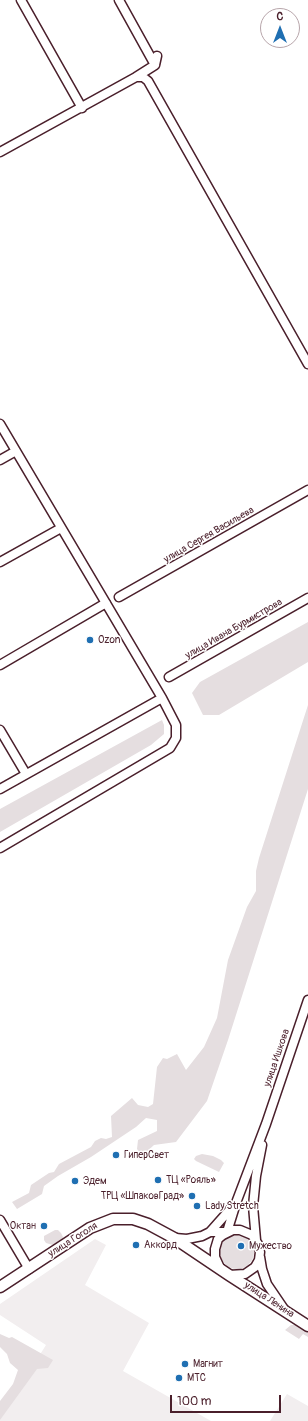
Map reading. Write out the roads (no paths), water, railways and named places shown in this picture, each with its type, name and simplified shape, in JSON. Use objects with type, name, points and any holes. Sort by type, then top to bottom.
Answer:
[{"type":"main road","name":"улица Гоголя","points":[[0,1287],[90,1228],[113,1219],[124,1218],[141,1221],[174,1238],[225,1272]]},
{"type":"main road","name":"улица Ленина","points":[[225,1272],[308,1326]]},
{"type":"street","points":[[21,0],[82,108]]},
{"type":"street","points":[[119,0],[155,64]]},
{"type":"street","points":[[1,150],[82,108],[136,77],[155,64],[157,56]]},
{"type":"street","points":[[136,77],[143,77],[148,81],[308,364]]},
{"type":"street","points":[[0,424],[162,698],[176,725],[176,738],[170,748],[0,848]]},
{"type":"street","points":[[0,460],[16,451]]},
{"type":"street","name":"улица Сергея Васильева","points":[[120,597],[308,490]]},
{"type":"street","points":[[0,562],[62,528]]},
{"type":"street","name":"улица Ивана Бурмистрова","points":[[169,677],[308,598]]},
{"type":"street","points":[[0,664],[106,603]]},
{"type":"street","points":[[0,788],[162,698]]},
{"type":"street","points":[[0,730],[26,774]]},
{"type":"street","name":"улица Ишкова","points":[[227,1232],[236,1203],[266,1124],[308,1000]]},
{"type":"street","name":"улица Ишкова","points":[[256,1240],[253,1206],[256,1176],[266,1124]]},
{"type":"street","name":"улица Гоголя","points":[[174,1238],[188,1240],[210,1232],[236,1203]]},
{"type":"street","points":[[0,1220],[29,1269]]},
{"type":"street","points":[[210,1232],[240,1230],[252,1235],[259,1248],[266,1284],[287,1312]]},
{"type":"street","points":[[227,1232],[218,1240],[214,1250],[215,1258],[225,1272],[242,1275],[250,1272],[255,1267],[260,1257]]},
{"type":"place","name":"Ozon","points":[[90,640]]},
{"type":"place","name":"ГиперСвет","points":[[116,1155]]},
{"type":"place","name":"ТЦ «Рояль»","points":[[158,1180]]},
{"type":"place","name":"Эдем","points":[[75,1181]]},
{"type":"place","name":"ТРЦ «ШпаковГрад»","points":[[192,1196]]},
{"type":"place","name":"Lady Stretch","points":[[197,1206]]},
{"type":"place","name":"Октан","points":[[44,1226]]},
{"type":"place","name":"Аккорд","points":[[136,1245]]},
{"type":"place","name":"Мужество","points":[[241,1246]]},
{"type":"place","name":"Магнит","points":[[185,1364]]},
{"type":"place","name":"МТС","points":[[179,1378]]}]
